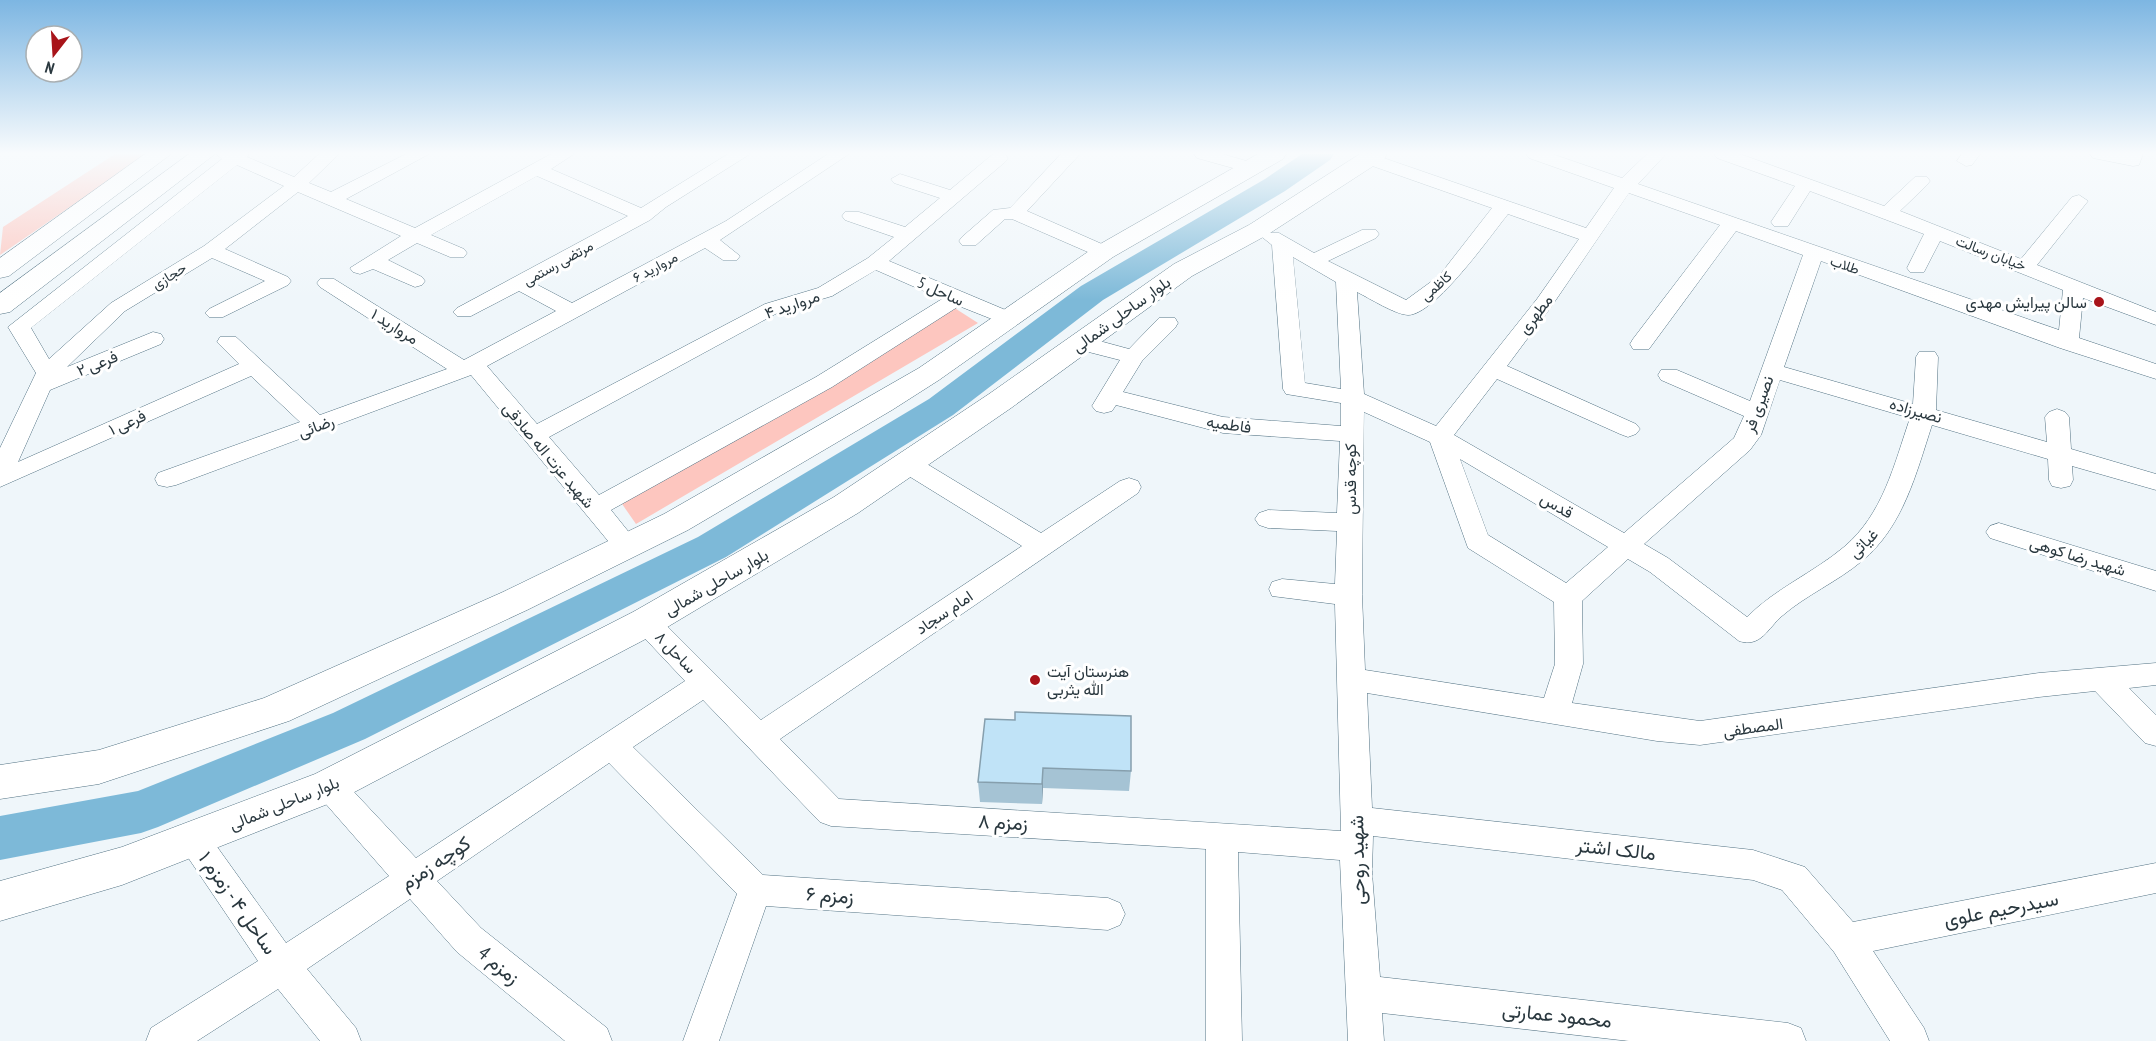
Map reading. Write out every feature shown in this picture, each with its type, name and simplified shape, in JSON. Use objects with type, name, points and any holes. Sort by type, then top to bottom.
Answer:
[{"type":"main road","points":[[0,270],[93,203]]},
{"type":"main road","points":[[0,306],[139,203]]},
{"type":"main road","points":[[0,782],[99,767],[275,710],[515,601],[676,522],[881,403],[1104,252],[1190,203]]},
{"type":"main road","name":"بلوار ساحلی شمالی","points":[[0,901],[122,866],[329,786],[646,622],[846,505],[908,464],[1183,270],[1270,236],[1313,203]]},
{"type":"street","points":[[44,379],[19,327],[174,203]]},
{"type":"street","name":"حجازی","points":[[0,473],[44,379],[118,307],[211,250],[273,203]]},
{"type":"street","points":[[341,203],[457,253]]},
{"type":"street","points":[[415,281],[367,265],[477,203]]},
{"type":"street","points":[[612,203],[643,216]]},
{"type":"street","name":"مرتضی رستمی","points":[[464,312],[643,216],[660,203]]},
{"type":"street","name":"مروارید ۶","points":[[468,366],[707,240],[765,203]]},
{"type":"street","name":"مروارید ۴","points":[[533,436],[772,308],[825,292],[875,262],[944,203]]},
{"type":"street","points":[[1015,213],[1025,203]]},
{"type":"street","points":[[1495,203],[1589,236]]},
{"type":"street","name":"مطهری","points":[[1440,437],[1544,303],[1613,203]]},
{"type":"street","name":"طلاب","points":[[1671,203],[2156,372]]},
{"type":"street","points":[[1781,222],[1793,203]]},
{"type":"street","name":"خیابان رسالت","points":[[1858,203],[2074,285],[2156,319]]},
{"type":"street","points":[[1887,213],[1898,203]]},
{"type":"street","points":[[2025,266],[2078,203]]},
{"type":"street","name":"کاظمی","points":[[1346,279],[1403,308],[1412,307],[1446,280],[1504,206]]},
{"type":"street","points":[[969,241],[1000,214],[1015,213],[1104,252]]},
{"type":"street","points":[[852,216],[908,235]]},
{"type":"street","points":[[1641,344],[1731,224]]},
{"type":"street","points":[[1917,268],[1935,231]]},
{"type":"street","points":[[1314,261],[1369,234]]},
{"type":"street","points":[[1270,236],[1346,279]]},
{"type":"street","name":"قدس","points":[[1270,236],[1294,389],[1353,398],[1440,437],[1627,545],[1689,586],[1749,633]]},
{"type":"street","points":[[707,240],[730,256]]},
{"type":"street","points":[[211,250],[281,281],[216,313]]},
{"type":"street","name":"نصیری فر","points":[[1568,597],[1742,444],[1758,413],[1770,370],[1813,254]]},
{"type":"street","name":"ساحل 5","points":[[875,262],[1007,319]]},
{"type":"street","name":"کوچه قدس","points":[[1346,279],[1353,398],[1348,595],[1351,679]]},
{"type":"street","name":"مروارید ۱","points":[[327,283],[468,366]]},
{"type":"street","points":[[519,283],[571,311]]},
{"type":"street","points":[[2068,343],[2074,285]]},
{"type":"street","points":[[594,509],[825,379],[920,323],[957,298]]},
{"type":"street","points":[[1081,343],[1133,357],[1167,323]]},
{"type":"street","name":"فرعی ۲","points":[[44,379],[153,339]]},
{"type":"street","points":[[228,342],[317,425]]},
{"type":"street","name":"فاطمیه","points":[[1133,357],[1107,401],[1223,425],[1351,434]]},
{"type":"street","name":"غیاثی","points":[[1749,633],[1773,608],[1831,571],[1872,536],[1888,514],[1924,412],[1927,357]]},
{"type":"street","name":"فرعی ۱","points":[[0,479],[254,366]]},
{"type":"street","name":"شهید عزت اله صادقی","points":[[468,366],[533,436],[627,546]]},
{"type":"street","name":"رضائی","points":[[167,480],[451,376],[468,366]]},
{"type":"street","points":[[1492,368],[1628,429]]},
{"type":"street","name":"نصیرزاده","points":[[1770,370],[1924,412],[2156,482]]},
{"type":"street","points":[[1669,375],[1758,413]]},
{"type":"street","points":[[2057,417],[2061,480]]},
{"type":"street","points":[[1440,437],[1477,541],[1568,597],[1569,663],[1555,712]]},
{"type":"street","points":[[908,464],[1042,546]]},
{"type":"street","name":"امام سجاد","points":[[758,738],[1129,487]]},
{"type":"street","points":[[1268,519],[1350,522]]},
{"type":"street","name":"شهید رضا کوهی","points":[[1999,532],[2156,580]]},
{"type":"street","points":[[1282,589],[1348,595]]},
{"type":"street","name":"ساحل ۸","points":[[646,622],[705,682]]},
{"type":"street","name":"المصطفی","points":[[1351,679],[1657,729],[1722,732],[2100,678],[2156,675]]},
{"type":"street","points":[[2100,678],[2156,734]]},
{"type":"street","name":"شهید روحی","points":[[1351,679],[1366,1041]]},
{"type":"street","name":"زمزم ۸","points":[[705,682],[831,812],[1222,836],[1356,833]]},
{"type":"street","name":"کوچه زمزم","points":[[164,1041],[282,966],[705,682]]},
{"type":"street","points":[[611,745],[755,890],[701,1041]]},
{"type":"street","name":"زمزم 4","points":[[329,786],[469,940],[594,1041]]},
{"type":"street","name":"مالک اشتر","points":[[1356,833],[1753,864],[1792,878],[1846,940],[1911,1041]]},
{"type":"street","points":[[1222,836],[1224,1041]]},
{"type":"street","name":"ساحل ۴ - زمزم ۱","points":[[194,840],[282,966],[343,1041]]},
{"type":"street","name":"سیدرحیم علوی","points":[[1846,940],[2156,878]]},
{"type":"street","name":"زمزم ۶","points":[[755,890],[1108,914]]},
{"type":"street","name":"محمود عمارتی","points":[[1363,993],[1788,1041]]},
{"type":"shaded area","points":[[40,203],[76,203],[0,255],[3,227]]},
{"type":"shaded area","points":[[953,307],[978,323],[636,524],[620,501]]},
{"type":"building","points":[[1015,712],[1131,716],[1131,771],[1043,768],[1042,784],[978,782],[985,719],[1015,720]]},
{"type":"waterway","points":[[0,838],[141,812],[349,726],[712,547],[941,407],[1092,293],[1245,203]]},
{"type":"place","name":"سالن پیرایش مهدی","points":[[2099,302]]},
{"type":"place","name":"هنرستان آیت الله یثربی","points":[[1035,680]]}]
